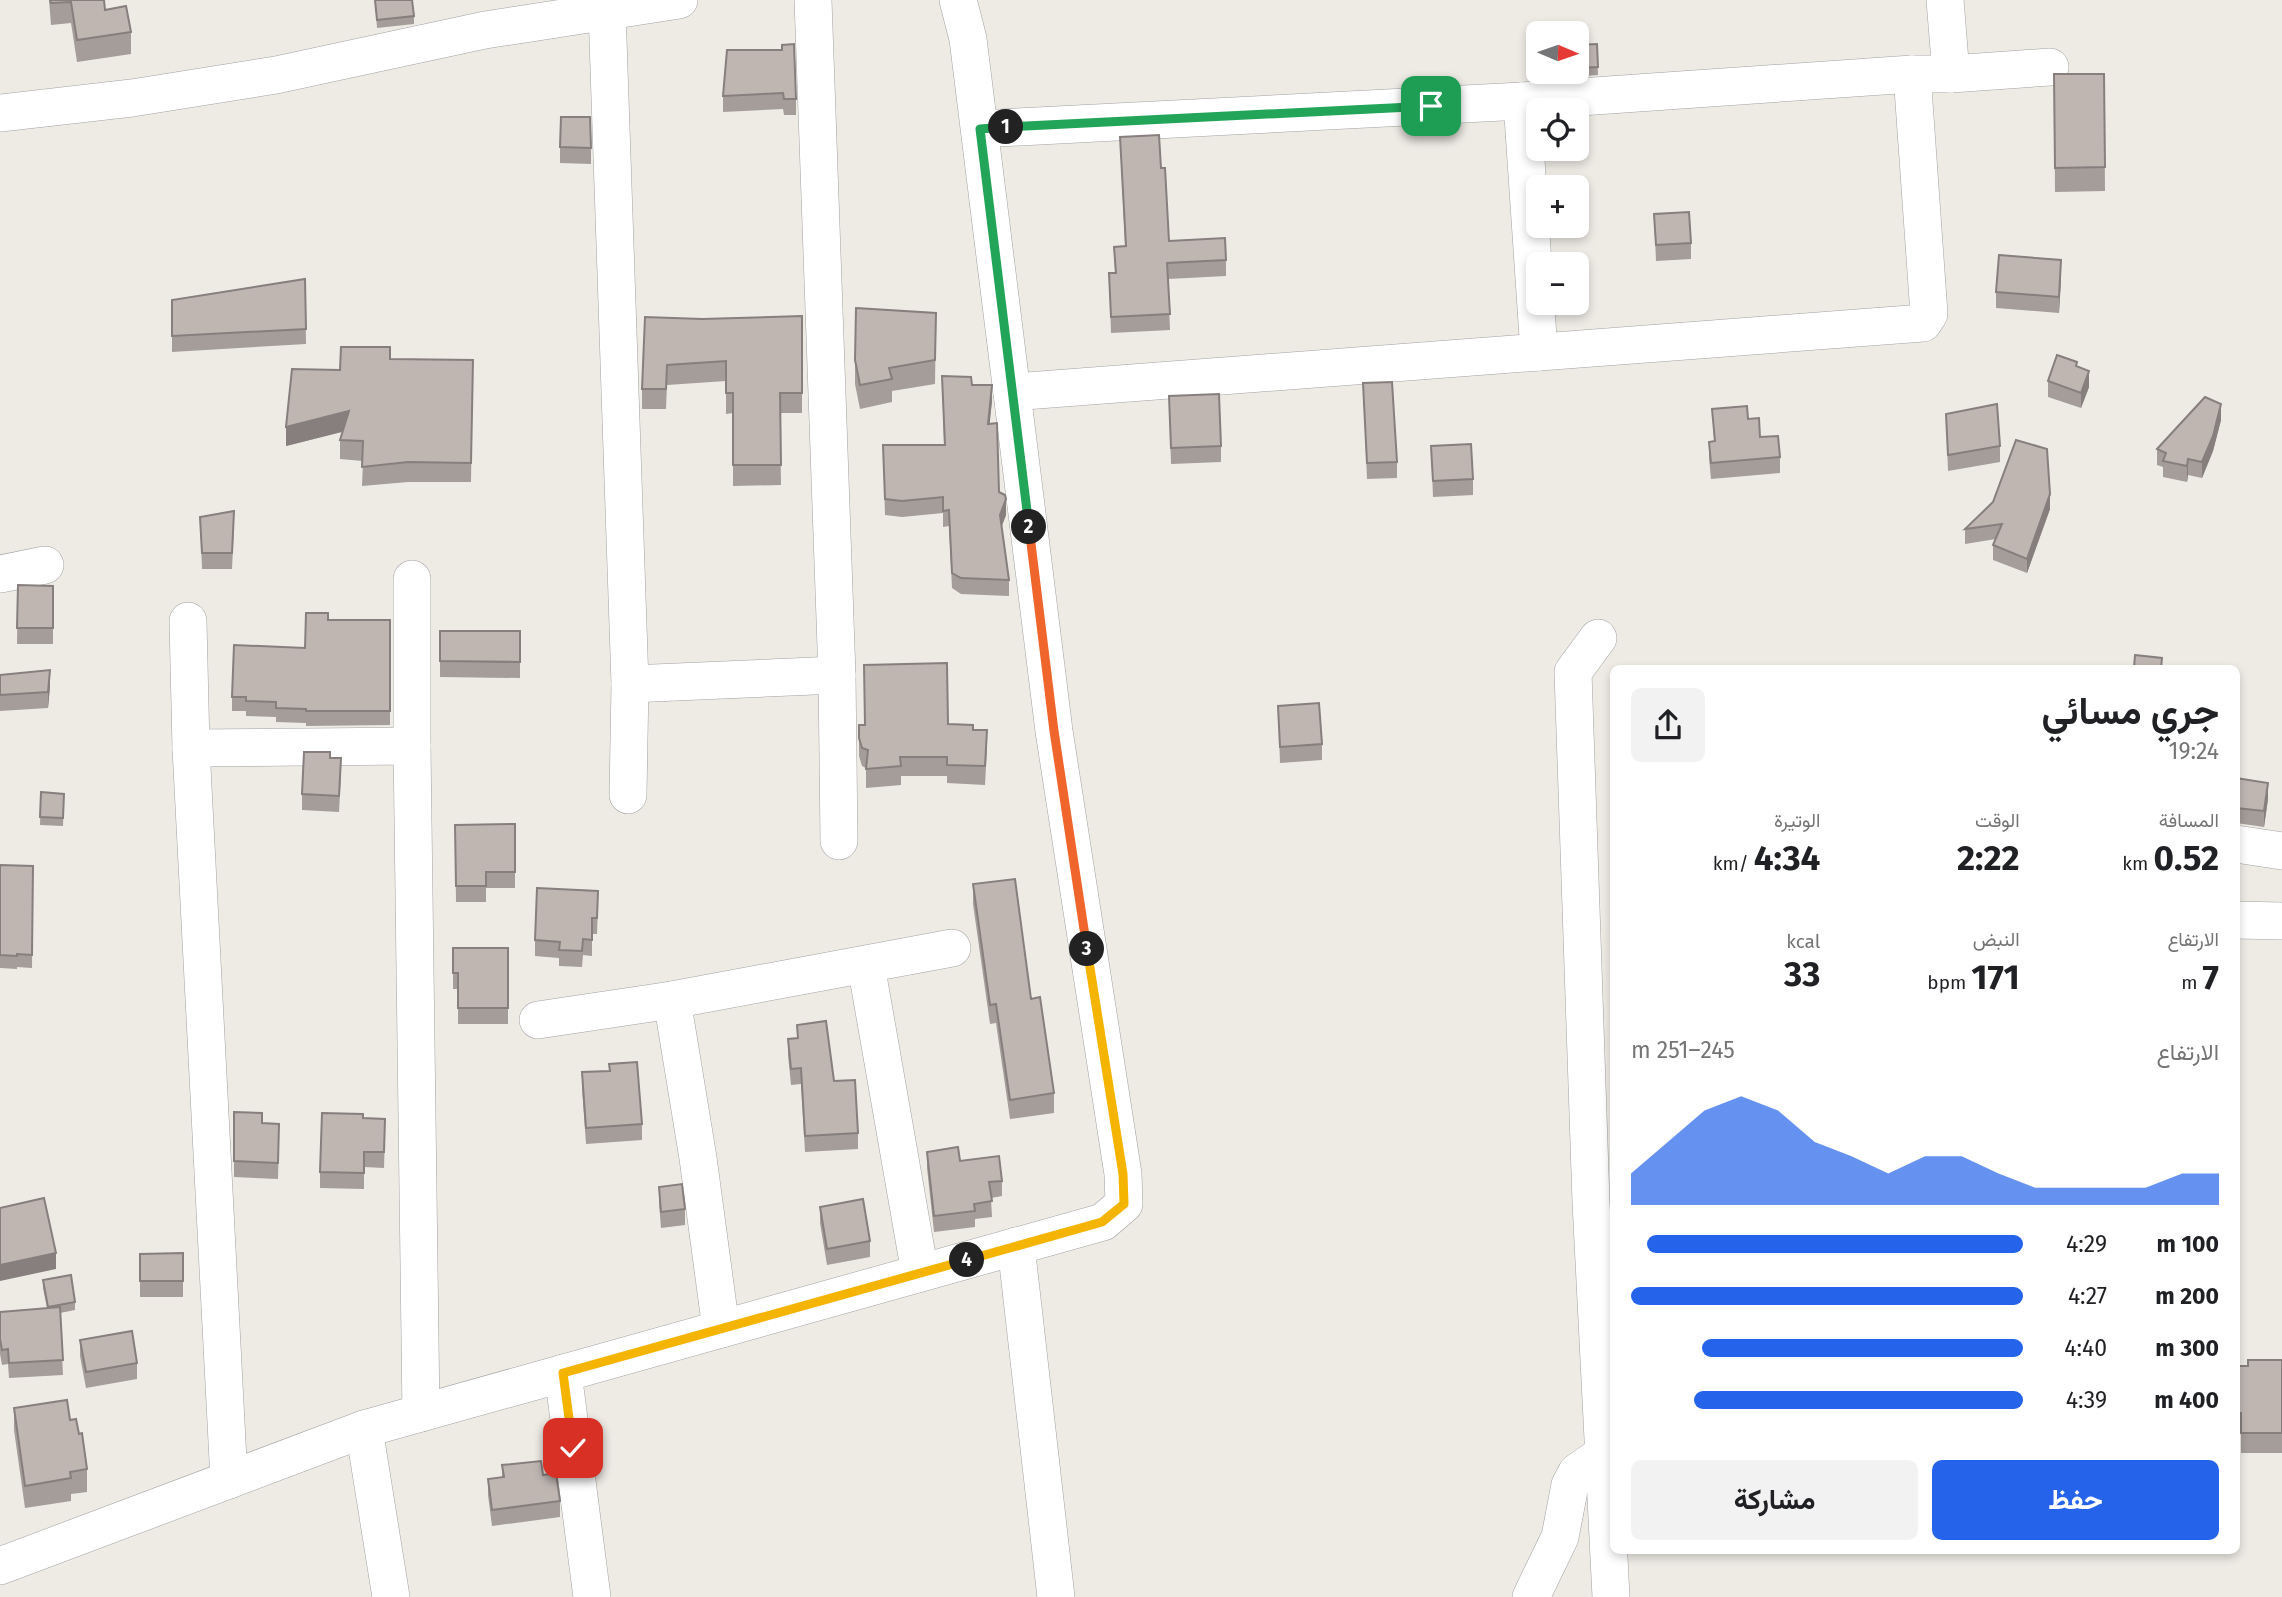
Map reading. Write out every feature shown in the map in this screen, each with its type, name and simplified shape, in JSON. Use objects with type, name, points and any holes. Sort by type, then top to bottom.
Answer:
[{"type":"street","points":[[0,113],[132,98],[276,75],[483,15],[607,10],[679,0]]},
{"type":"street","points":[[813,0],[837,675],[839,841]]},
{"type":"street","points":[[0,1566],[363,1429],[1102,1222],[1124,1204],[1123,1174],[1054,731],[980,129],[968,40],[958,0]]},
{"type":"street","points":[[1945,0],[1951,74]]},
{"type":"street","points":[[607,10],[630,684],[628,794]]},
{"type":"street","points":[[980,129],[1522,101],[2050,67]]},
{"type":"street","points":[[1012,391],[1923,323],[1930,314],[1912,74]]},
{"type":"street","points":[[1522,101],[1539,352]]},
{"type":"street","points":[[0,574],[45,565]]},
{"type":"street","points":[[412,579],[411,746],[421,1413]]},
{"type":"street","points":[[188,621],[191,748],[229,1480]]},
{"type":"street","points":[[1598,638],[1573,672],[1588,1148],[1611,1597]]},
{"type":"street","points":[[630,684],[837,675]]},
{"type":"street","points":[[191,748],[411,746]]},
{"type":"street","points":[[2240,845],[2282,851]]},
{"type":"street","points":[[2240,920],[2282,921]]},
{"type":"street","points":[[538,1020],[672,1000],[952,948]]},
{"type":"street","points":[[866,965],[920,1273]]},
{"type":"street","points":[[672,1000],[698,1158],[721,1329]]},
{"type":"street","points":[[1016,1246],[1056,1597]]},
{"type":"street","points":[[563,1373],[592,1597]]},
{"type":"street","points":[[363,1429],[391,1597]]},
{"type":"street","points":[[1531,1597],[1560,1536],[1570,1485],[1577,1472],[1602,1454]]},
{"type":"building","points":[[50,0],[104,0],[105,10],[126,6],[131,32],[77,40],[71,2],[51,3]]},
{"type":"building","points":[[375,0],[412,0],[414,16],[377,20]]},
{"type":"building","points":[[794,44],[796,99],[784,99],[783,93],[723,96],[727,50],[782,50],[782,45]]},
{"type":"building","points":[[1589,44],[1597,44],[1598,67],[1589,67]]},
{"type":"building","points":[[2054,74],[2104,74],[2105,167],[2055,168]]},
{"type":"building","points":[[561,117],[590,117],[591,148],[560,147]]},
{"type":"building","points":[[1159,135],[1161,168],[1165,168],[1169,241],[1225,238],[1226,260],[1167,263],[1170,314],[1111,317],[1109,273],[1116,273],[1114,247],[1126,246],[1120,137]]},
{"type":"building","points":[[1689,212],[1691,243],[1656,245],[1654,214]]},
{"type":"building","points":[[1999,255],[2061,260],[2059,297],[1996,292]]},
{"type":"building","points":[[305,279],[306,329],[172,336],[172,300]]},
{"type":"building","points":[[856,308],[936,313],[935,360],[889,368],[892,379],[860,385],[855,360]]},
{"type":"building","points":[[802,316],[802,393],[780,393],[781,465],[733,465],[733,393],[726,393],[726,361],[667,365],[666,389],[642,389],[645,317],[702,319]]},
{"type":"building","points":[[341,347],[390,347],[390,359],[473,360],[471,463],[408,462],[362,467],[363,441],[340,440],[349,411],[286,427],[292,369],[340,370]]},
{"type":"building","points":[[2057,355],[2077,362],[2076,366],[2089,371],[2081,393],[2048,381]]},
{"type":"building","points":[[942,376],[971,377],[972,385],[992,385],[988,424],[997,423],[999,492],[1005,495],[1006,499],[1000,515],[1009,580],[961,578],[952,573],[949,510],[943,511],[943,497],[902,501],[885,499],[883,445],[945,445]]},
{"type":"building","points":[[1392,382],[1397,462],[1367,463],[1363,383]]},
{"type":"building","points":[[1219,394],[1221,446],[1171,448],[1169,396]]},
{"type":"building","points":[[2205,397],[2221,404],[2213,436],[2202,462],[2188,459],[2187,466],[2163,461],[2166,453],[2157,449]]},
{"type":"building","points":[[1997,404],[2000,446],[1948,455],[1946,414]]},
{"type":"building","points":[[1747,406],[1748,419],[1759,418],[1760,437],[1778,436],[1780,457],[1711,463],[1709,442],[1715,441],[1712,409]]},
{"type":"building","points":[[2016,440],[2047,449],[2050,494],[2027,559],[1993,545],[2002,524],[1965,529],[1993,502]]},
{"type":"building","points":[[1471,444],[1473,479],[1433,481],[1431,446]]},
{"type":"building","points":[[234,511],[232,553],[202,553],[200,517]]},
{"type":"building","points":[[18,585],[53,586],[53,628],[17,628]]},
{"type":"building","points":[[306,613],[328,613],[328,620],[390,620],[390,711],[306,711],[276,708],[276,702],[246,701],[246,697],[232,697],[234,645],[305,648]]},
{"type":"building","points":[[440,631],[520,631],[520,662],[440,661]]},
{"type":"building","points":[[2135,655],[2162,658],[2161,665],[2134,665]]},
{"type":"building","points":[[947,663],[948,724],[973,725],[973,730],[987,730],[985,766],[947,765],[947,757],[900,757],[901,766],[866,769],[868,750],[862,748],[859,738],[859,725],[865,725],[864,665]]},
{"type":"building","points":[[50,670],[48,692],[0,695],[0,675]]},
{"type":"building","points":[[1319,703],[1322,744],[1280,747],[1278,706]]},
{"type":"building","points":[[304,752],[330,752],[330,758],[341,758],[339,796],[302,794]]},
{"type":"building","points":[[2240,779],[2268,783],[2264,811],[2240,808]]},
{"type":"building","points":[[41,792],[64,794],[63,818],[40,817]]},
{"type":"building","points":[[515,824],[515,872],[486,872],[486,886],[456,886],[455,825]]},
{"type":"building","points":[[0,865],[33,866],[32,955],[0,955]]},
{"type":"building","points":[[1015,879],[1031,999],[1040,997],[1054,1093],[1010,1100],[996,1004],[990,1005],[973,884]]},
{"type":"building","points":[[537,888],[598,891],[597,918],[592,918],[592,940],[583,939],[582,951],[559,950],[560,942],[535,940]]},
{"type":"building","points":[[453,948],[508,948],[508,1008],[458,1008],[458,973],[453,973]]},
{"type":"building","points":[[826,1021],[834,1081],[855,1080],[858,1133],[805,1136],[801,1068],[791,1069],[788,1039],[798,1038],[797,1025]]},
{"type":"building","points":[[637,1062],[642,1124],[586,1128],[582,1072],[610,1071],[609,1064]]},
{"type":"building","points":[[234,1112],[262,1113],[262,1123],[279,1124],[278,1163],[234,1161]]},
{"type":"building","points":[[322,1113],[363,1114],[363,1118],[385,1119],[384,1152],[364,1152],[364,1173],[320,1172]]},
{"type":"building","points":[[958,1147],[960,1161],[999,1156],[1002,1181],[989,1182],[992,1201],[974,1204],[975,1211],[934,1216],[927,1152]]},
{"type":"building","points":[[682,1184],[685,1209],[661,1212],[659,1187]]},
{"type":"building","points":[[44,1198],[56,1253],[0,1265],[0,1208]]},
{"type":"building","points":[[863,1199],[870,1241],[827,1249],[820,1207]]},
{"type":"building","points":[[183,1253],[183,1281],[140,1281],[140,1254]]},
{"type":"building","points":[[71,1275],[75,1302],[48,1307],[43,1280]]},
{"type":"building","points":[[60,1307],[63,1360],[9,1363],[8,1349],[2,1350],[0,1339],[0,1312]]},
{"type":"building","points":[[132,1331],[137,1363],[86,1372],[80,1340]]},
{"type":"building","points":[[2248,1360],[2282,1360],[2282,1433],[2241,1433],[2240,1366],[2248,1366]]},
{"type":"building","points":[[67,1400],[70,1420],[76,1419],[79,1434],[82,1433],[87,1469],[70,1472],[71,1478],[25,1486],[14,1408]]},
{"type":"building","points":[[541,1461],[543,1475],[556,1473],[560,1501],[492,1510],[488,1479],[504,1477],[502,1465]]},
{"type":"route","points":[[573,1448],[563,1373],[1102,1222],[1124,1204],[1123,1174],[1054,731],[980,129],[1431,106]]}]
